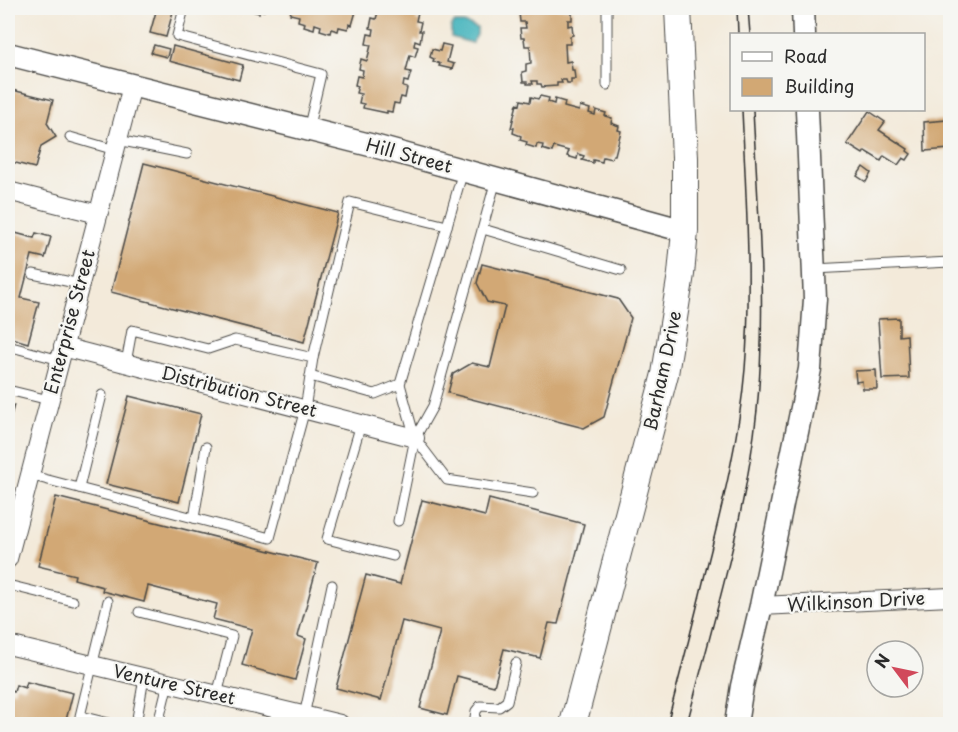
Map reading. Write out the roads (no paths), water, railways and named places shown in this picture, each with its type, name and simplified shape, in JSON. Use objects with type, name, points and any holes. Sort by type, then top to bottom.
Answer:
[{"type":"main road","name":"Barham Drive","points":[[573,724],[665,374],[681,274],[685,231],[685,158],[678,8]]},
{"type":"street","points":[[803,8],[804,33]]},
{"type":"street","name":"Hill Street","points":[[8,54],[308,130],[685,231]]},
{"type":"street","name":"Enterprise Street","points":[[8,559],[14,507],[29,476],[132,86]]},
{"type":"street","points":[[736,724],[742,686],[810,369],[815,299],[807,111]]},
{"type":"street","points":[[8,191],[98,214]]},
{"type":"street","name":"Distribution Street","points":[[62,353],[126,363],[415,438]]},
{"type":"street","name":"Wilkinson Drive","points":[[761,606],[951,597]]},
{"type":"street","name":"Venture Street","points":[[8,645],[334,724]]},
{"type":"lane","points":[[184,8],[177,36],[321,74],[308,130]]},
{"type":"lane","points":[[607,8],[607,85]]},
{"type":"lane","points":[[70,137],[187,154]]},
{"type":"lane","points":[[463,171],[400,384],[415,438],[447,480],[533,493]]},
{"type":"lane","points":[[398,521],[415,438],[433,406],[496,180]]},
{"type":"lane","points":[[29,476],[270,538],[305,410],[313,358],[350,202],[447,226]]},
{"type":"lane","points":[[483,229],[621,270]]},
{"type":"lane","points":[[814,269],[951,262]]},
{"type":"lane","points":[[33,274],[80,284]]},
{"type":"lane","points":[[126,363],[132,330],[208,349],[235,340],[313,358]]},
{"type":"lane","points":[[8,346],[62,353]]},
{"type":"lane","points":[[310,376],[375,394],[400,384]]},
{"type":"lane","points":[[8,390],[49,400]]},
{"type":"lane","points":[[79,488],[102,395]]},
{"type":"lane","points":[[361,424],[327,539],[393,556]]},
{"type":"lane","points":[[194,518],[206,447]]},
{"type":"lane","points":[[8,585],[73,601]]},
{"type":"lane","points":[[304,716],[332,585]]},
{"type":"lane","points":[[108,601],[80,716],[113,724]]},
{"type":"lane","points":[[139,612],[232,636],[218,695]]},
{"type":"lane","points":[[474,724],[476,711],[480,706],[499,707],[507,701],[516,663]]},
{"type":"lane","points":[[136,724],[144,678]]},
{"type":"lane","points":[[158,724],[168,683]]},
{"type":"water","points":[[454,23],[464,23],[477,28],[477,35],[472,43],[451,37],[451,27]]},
{"type":"tram line","points":[[737,8],[738,33]]},
{"type":"tram line","points":[[748,8],[750,33]]},
{"type":"tram line","points":[[667,724],[724,498],[742,395],[747,337],[748,272],[742,111]]},
{"type":"tram line","points":[[687,724],[737,529],[757,410],[761,297],[753,111]]}]
